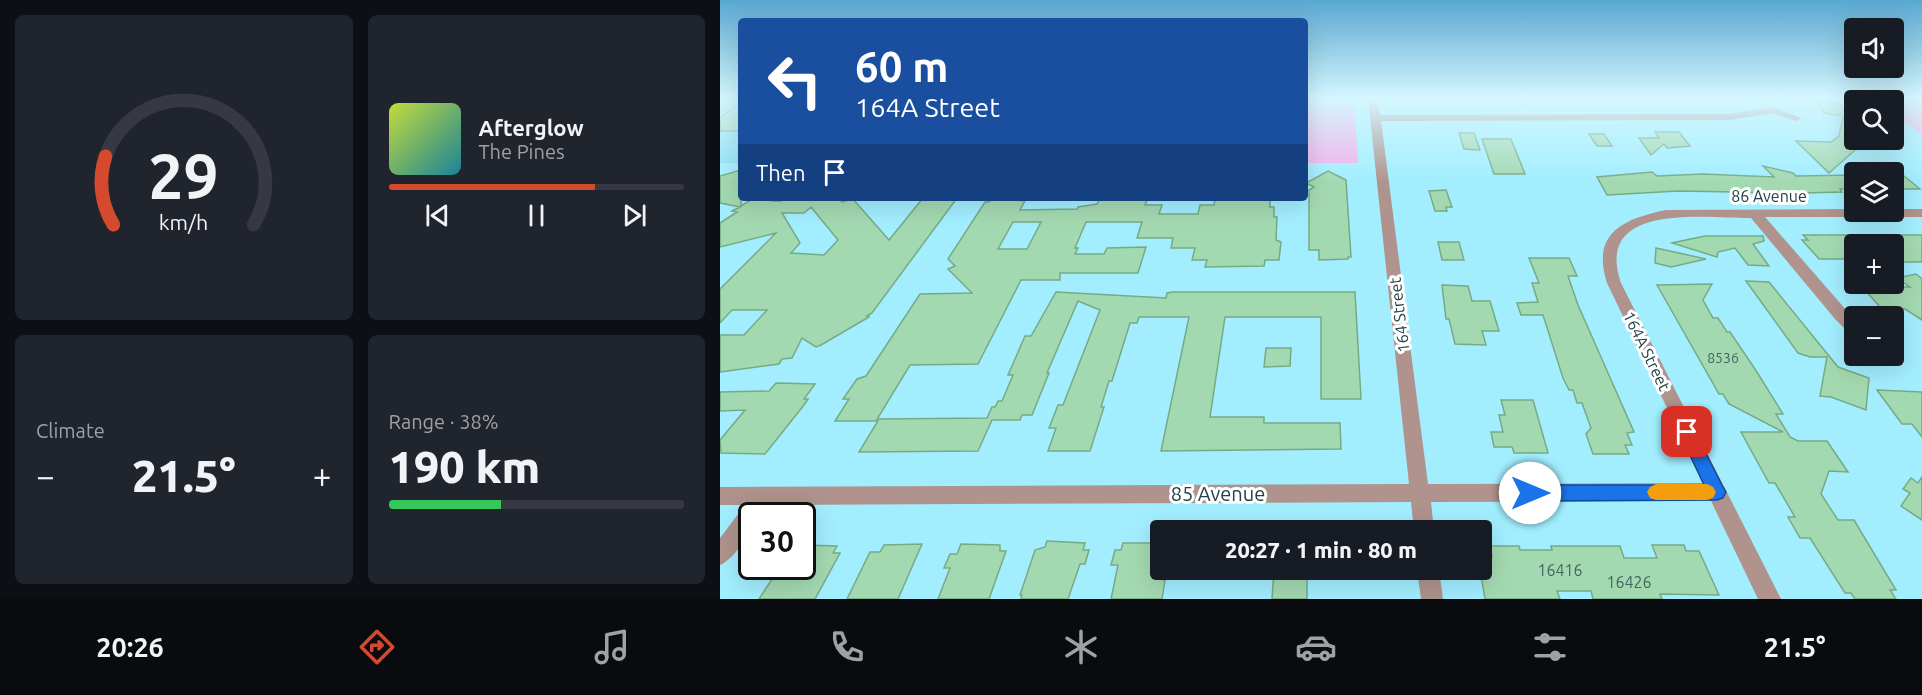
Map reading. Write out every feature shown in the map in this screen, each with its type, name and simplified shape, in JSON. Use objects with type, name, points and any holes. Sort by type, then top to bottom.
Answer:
[{"type":"street","name":"164 Street","points":[[1376,126],[1423,520]]},
{"type":"street","points":[[1754,213],[1844,319]]},
{"type":"street","name":"86 Avenue","points":[[1620,231],[1635,221],[1662,214],[1922,213]]},
{"type":"street","name":"164A Street","points":[[1620,231],[1609,248],[1609,272],[1770,599]]},
{"type":"street","name":"85 Avenue","points":[[720,496],[1717,492]]},
{"type":"street","points":[[720,555],[763,496]]},
{"type":"street","points":[[1429,580],[1432,599]]},
{"type":"shaded area","points":[[720,126],[738,126],[738,163],[720,163]]},
{"type":"shaded area","points":[[1308,126],[1356,126],[1358,163],[1308,163]]},
{"type":"shaded area","points":[[1910,126],[1922,126],[1922,135]]},
{"type":"building","points":[[720,126],[738,126],[738,131],[720,131]]},
{"type":"building","points":[[1841,126],[1844,126],[1844,150],[1855,150],[1829,173],[1796,141],[1831,142],[1839,136]]},
{"type":"building","points":[[1655,132],[1679,132],[1690,146],[1667,148],[1664,144],[1651,155],[1639,138],[1659,138]]},
{"type":"building","points":[[1459,133],[1474,133],[1480,150],[1464,149]]},
{"type":"building","points":[[1589,134],[1604,134],[1612,146],[1597,146]]},
{"type":"building","points":[[1482,139],[1511,139],[1525,174],[1494,174]]},
{"type":"building","points":[[1763,166],[1793,173],[1796,176],[1844,175],[1844,189],[1840,189],[1842,192],[1678,191],[1607,195],[1597,177],[1652,172],[1657,176],[1703,174],[1774,177]]},
{"type":"building","points":[[738,171],[738,201],[741,201],[741,206],[749,201],[855,201],[889,240],[921,201],[955,201],[872,313],[867,316],[869,317],[816,347],[802,338],[792,358],[782,359],[779,364],[720,372],[720,335],[744,335],[767,310],[732,310],[720,323],[720,289],[776,233],[720,247],[720,223],[737,212],[732,211],[740,207],[720,203],[720,176]],"holes":[[[811,207],[838,240],[824,255],[791,253],[800,243],[782,213],[804,213]]]},
{"type":"building","points":[[1328,171],[1346,180],[1351,257],[1348,259],[1319,260],[1319,250],[1309,250],[1309,190],[1314,187],[1308,182]]},
{"type":"building","points":[[1904,176],[1920,189],[1904,189]]},
{"type":"building","points":[[1446,190],[1452,207],[1446,207],[1447,211],[1435,211],[1429,191]]},
{"type":"building","points":[[1025,201],[1020,210],[1077,209],[1097,204],[1098,201],[1147,201],[1145,205],[1162,205],[1159,214],[1198,214],[1200,205],[1214,205],[1215,201],[1270,201],[1270,207],[1274,207],[1274,217],[1277,217],[1276,240],[1281,242],[1279,260],[1265,260],[1264,266],[1205,267],[1207,260],[1192,260],[1195,248],[1171,248],[1173,238],[1137,238],[1142,222],[1086,222],[1075,248],[1078,248],[1075,254],[1104,254],[1107,248],[1146,247],[1138,273],[1060,273],[1060,280],[1021,280],[978,364],[910,365],[876,421],[835,421],[849,399],[843,399],[857,379],[866,376],[920,294],[972,293],[948,269],[955,266],[948,259],[985,202]],"holes":[[[1013,222],[1041,222],[1027,249],[998,249]]]},
{"type":"building","points":[[1803,235],[1844,235],[1844,259],[1819,259],[1802,240],[1808,240]]},
{"type":"building","points":[[1904,235],[1922,235],[1922,262],[1904,262]]},
{"type":"building","points":[[1705,236],[1763,236],[1764,241],[1753,244],[1769,266],[1748,265],[1735,248],[1718,252],[1717,257],[1672,243]]},
{"type":"building","points":[[1438,242],[1459,242],[1464,260],[1442,260]]},
{"type":"building","points":[[1656,248],[1706,259],[1671,267],[1655,263]]},
{"type":"building","points":[[1529,258],[1569,258],[1577,276],[1568,276],[1578,305],[1634,432],[1627,433],[1632,445],[1625,445],[1629,454],[1593,454],[1586,434],[1591,428],[1582,403],[1577,403],[1573,390],[1569,390],[1563,378],[1543,315],[1521,315],[1517,303],[1538,302],[1532,283],[1539,283]]},
{"type":"building","points":[[1916,274],[1922,279],[1922,320],[1904,309],[1904,306],[1879,306],[1868,294],[1904,294],[1904,287],[1910,287],[1904,283],[1904,277]]},
{"type":"building","points":[[1746,281],[1769,282],[1838,367],[1869,378],[1866,410],[1831,397],[1820,396],[1827,357],[1810,357],[1798,353]]},
{"type":"building","points":[[1712,284],[1703,300],[1713,318],[1718,318],[1727,332],[1730,332],[1755,369],[1783,414],[1776,414],[1790,437],[1798,441],[1827,441],[1848,472],[1829,471],[1821,494],[1838,520],[1854,520],[1896,590],[1890,590],[1896,599],[1855,599],[1851,593],[1845,593],[1810,538],[1800,538],[1788,517],[1795,517],[1775,483],[1769,483],[1741,432],[1783,432],[1729,404],[1723,394],[1719,394],[1657,285]]},
{"type":"building","points":[[1442,285],[1468,286],[1472,301],[1490,301],[1499,331],[1482,331],[1486,345],[1455,344],[1449,319],[1446,319]]},
{"type":"building","points":[[1056,292],[1166,298],[1167,293],[1173,292],[1355,292],[1361,399],[1321,399],[1321,317],[1225,317],[1210,417],[1264,417],[1264,423],[1340,423],[1341,449],[1161,451],[1189,317],[1139,317],[1137,323],[1130,323],[1112,381],[1109,381],[1101,407],[1104,407],[1090,451],[1048,451],[1056,428],[1049,428],[1058,405],[1063,405],[1100,310],[1078,301],[1047,373],[1049,373],[1032,415],[1022,415],[1020,420],[992,420],[978,451],[859,452],[879,419],[987,418],[992,407],[995,407],[998,401],[1002,401],[1013,375],[1008,375],[1025,336],[1031,336]]},
{"type":"building","points":[[1266,348],[1291,348],[1290,366],[1264,367]]},
{"type":"building","points":[[776,383],[815,384],[804,399],[808,399],[804,405],[765,454],[721,453],[720,440],[745,410],[720,411],[720,392],[769,391]]},
{"type":"building","points":[[1877,390],[1922,392],[1922,437],[1912,424],[1902,424]]},
{"type":"building","points":[[1501,400],[1533,400],[1548,453],[1514,453],[1512,447],[1494,447],[1491,432],[1503,432],[1499,415],[1505,415]]},
{"type":"building","points":[[1922,477],[1922,520],[1901,506],[1910,493],[1903,489],[1911,478],[1918,483]]},
{"type":"building","points":[[1047,541],[1085,543],[1083,550],[1089,550],[1085,564],[1080,564],[1068,599],[1021,599],[1022,595],[1020,595],[1035,550],[1045,547]]},
{"type":"building","points":[[1123,543],[1150,543],[1150,580],[1165,580],[1162,599],[1111,599],[1118,565],[1111,565],[1115,550],[1121,550]]},
{"type":"building","points":[[922,544],[898,599],[847,599],[870,552],[880,552],[884,545]]},
{"type":"building","points":[[961,544],[1000,545],[1000,551],[1006,551],[989,599],[938,599],[950,568],[944,568],[950,554],[957,554]]},
{"type":"building","points":[[816,545],[837,546],[833,553],[840,553],[815,599],[759,599],[771,580],[816,580]]},
{"type":"building","points":[[1652,545],[1684,545],[1686,551],[1699,551],[1719,595],[1660,594],[1662,599],[1593,599],[1591,591],[1557,591],[1560,599],[1485,599],[1482,580],[1492,580],[1492,546],[1519,546],[1520,550],[1552,550],[1551,546],[1620,546],[1624,558],[1657,558]]},
{"type":"building","points":[[1273,580],[1307,580],[1307,599],[1272,599]]},
{"type":"slow traffic","points":[[1656,492],[1707,492]]},
{"type":"route","points":[[1530,493],[1717,492],[1687,432]]}]
